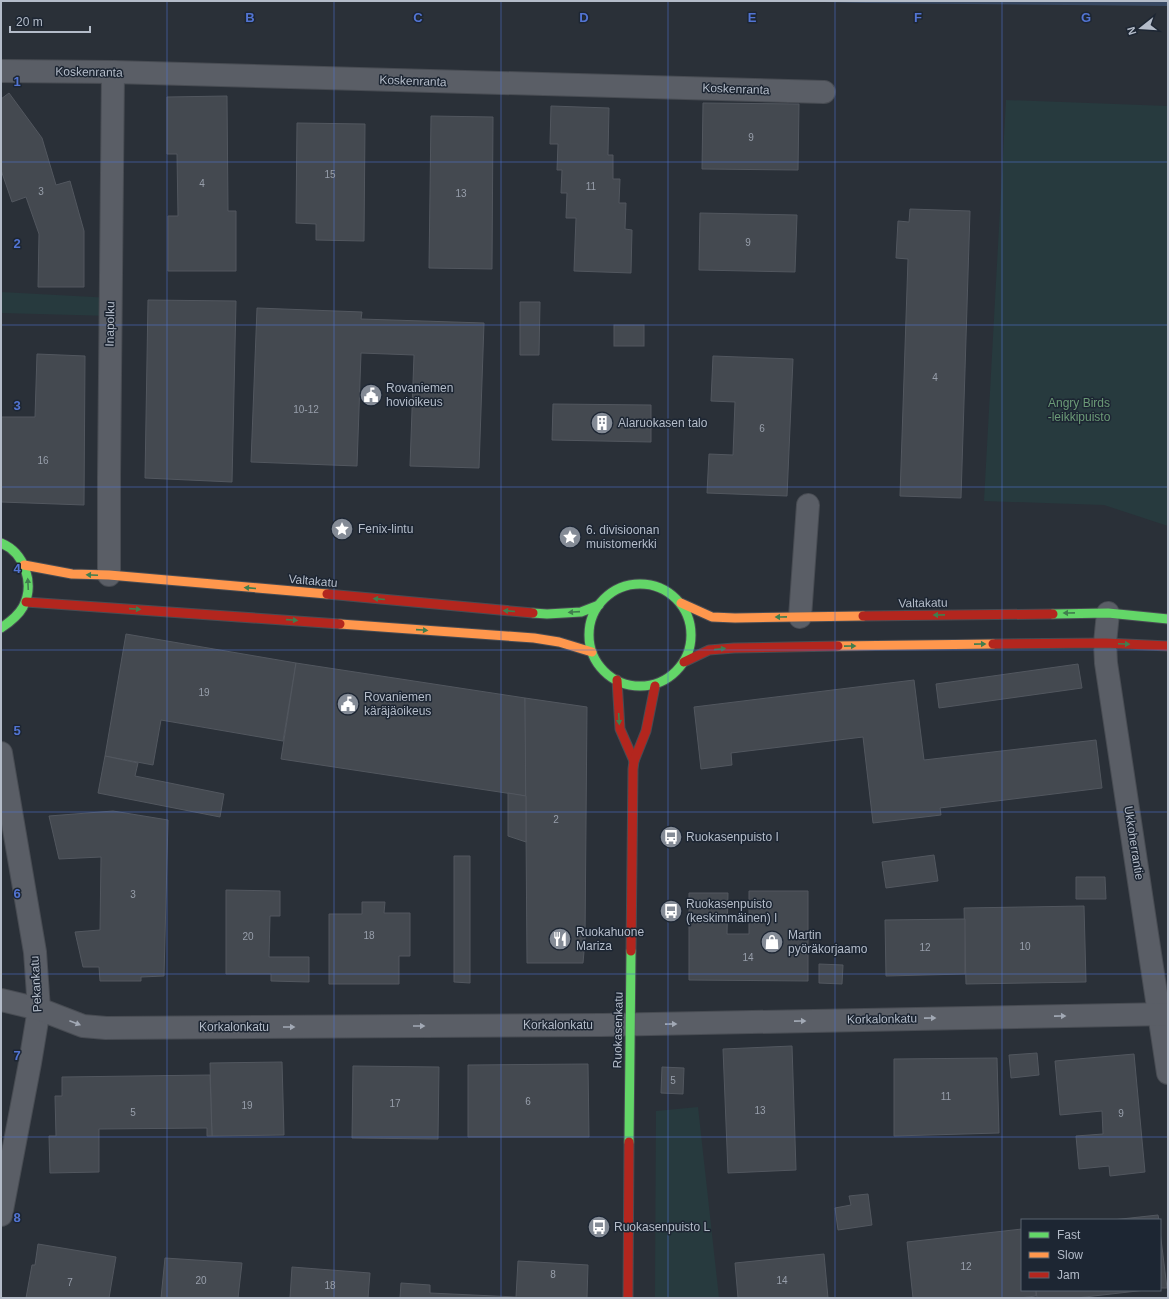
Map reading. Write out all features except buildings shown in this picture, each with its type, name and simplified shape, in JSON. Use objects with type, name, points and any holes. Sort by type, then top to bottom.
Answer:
[{"type":"street","name":"Koskenranta","points":[[1,70],[824,92]]},
{"type":"street","name":"Inapolku","points":[[109,575],[113,72]]},
{"type":"street","points":[[800,617],[808,505]]},
{"type":"street","points":[[1,543],[16,553],[24,565],[29,584],[29,593],[19,615],[9,624],[1,628]]},
{"type":"street","name":"Valtakatu","points":[[24,565],[72,574],[109,575],[548,614],[581,612],[598,605]]},
{"type":"street","points":[[647,583],[665,590],[681,603],[689,628],[690,645],[684,662],[664,682],[655,686],[644,688],[635,687],[617,680],[601,666],[592,652],[589,639],[590,627],[592,617],[598,605],[610,593],[622,586],[647,583]]},
{"type":"street","points":[[26,602],[548,639],[573,645],[592,652]]},
{"type":"street","name":"Valtakatu","points":[[681,603],[712,617],[735,618],[1108,613],[1168,619]]},
{"type":"street","name":"Ukkoherrantie","points":[[1108,613],[1105,643],[1106,663],[1164,1014],[1168,1073]]},
{"type":"street","points":[[684,662],[709,650],[734,648],[1048,643],[1105,643],[1168,646]]},
{"type":"street","name":"Ruokasenkatu","points":[[617,680],[620,729],[634,761]]},
{"type":"street","name":"Ruokasenkatu","points":[[628,1298],[634,761],[646,731],[655,686]]},
{"type":"street","name":"Pekankatu","points":[[1,752],[35,952],[39,1009],[1,1215]]},
{"type":"street","name":"Korkalonkatu","points":[[1,1000],[39,1009],[83,1026],[106,1028],[632,1024],[1164,1014]]},
{"type":"green space","name":"Angry Birds -leikkipuisto","points":[[1006,100],[1168,106],[1168,526],[1104,505],[984,501]]},
{"type":"green space","points":[[1,292],[112,298],[112,316],[1,313]]},
{"type":"green space","points":[[698,1107],[719,1298],[655,1298],[656,1111]]},
{"type":"water","points":[[782,1],[1168,1],[1168,6],[865,3]]},
{"type":"traffic: fast","points":[[1,543],[16,554],[26,570],[28,579],[28,589],[23,607],[14,619],[1,628]]},
{"type":"traffic: fast","points":[[640,584],[659,588],[676,599],[687,616],[691,635],[687,654],[676,671],[659,682],[640,686],[621,682],[604,671],[593,654],[589,635],[593,616],[604,599],[621,588],[640,584]]},
{"type":"traffic: fast","points":[[533,613],[547,614],[581,612],[599,605]]},
{"type":"traffic: fast","points":[[1053,614],[1108,613],[1168,619]]},
{"type":"traffic: fast","points":[[629,1142],[631,951]]},
{"type":"traffic: slow","points":[[24,565],[72,574],[109,575],[327,594]]},
{"type":"traffic: slow","points":[[681,603],[712,617],[863,616]]},
{"type":"traffic: slow","points":[[340,624],[534,638],[559,642],[592,652]]},
{"type":"traffic: slow","points":[[838,646],[993,644]]},
{"type":"traffic: jam","points":[[327,594],[533,613]]},
{"type":"traffic: jam","points":[[26,602],[340,624]]},
{"type":"traffic: jam","points":[[863,616],[1053,614]]},
{"type":"traffic: jam","points":[[993,644],[1105,643],[1168,646]]},
{"type":"traffic: jam","points":[[684,662],[709,650],[734,648],[838,646]]},
{"type":"traffic: jam","points":[[617,680],[620,729],[634,761]]},
{"type":"traffic: jam","points":[[631,951],[633,769],[634,761],[646,731],[655,686]]},
{"type":"traffic: jam","points":[[628,1298],[629,1142]]},
{"type":"place","name":"Rovaniemen hovioikeus","points":[[371,395]]},
{"type":"place","name":"Alaruokasen talo","points":[[602,423]]},
{"type":"place","name":"Fenix-lintu","points":[[342,529]]},
{"type":"place","name":"6. divisioonan muistomerkki","points":[[570,537]]},
{"type":"place","name":"Rovaniemen käräjäoikeus","points":[[348,704]]},
{"type":"place","name":"Ruokasenpuisto I","points":[[671,837]]},
{"type":"place","name":"Ruokasenpuisto (keskimmäinen) I","points":[[671,911]]},
{"type":"place","name":"Ruokahuone Mariza","points":[[560,939]]},
{"type":"place","name":"Martin pyöräkorjaamo","points":[[772,942]]},
{"type":"place","name":"Ruokasenpuisto L","points":[[599,1227]]}]
